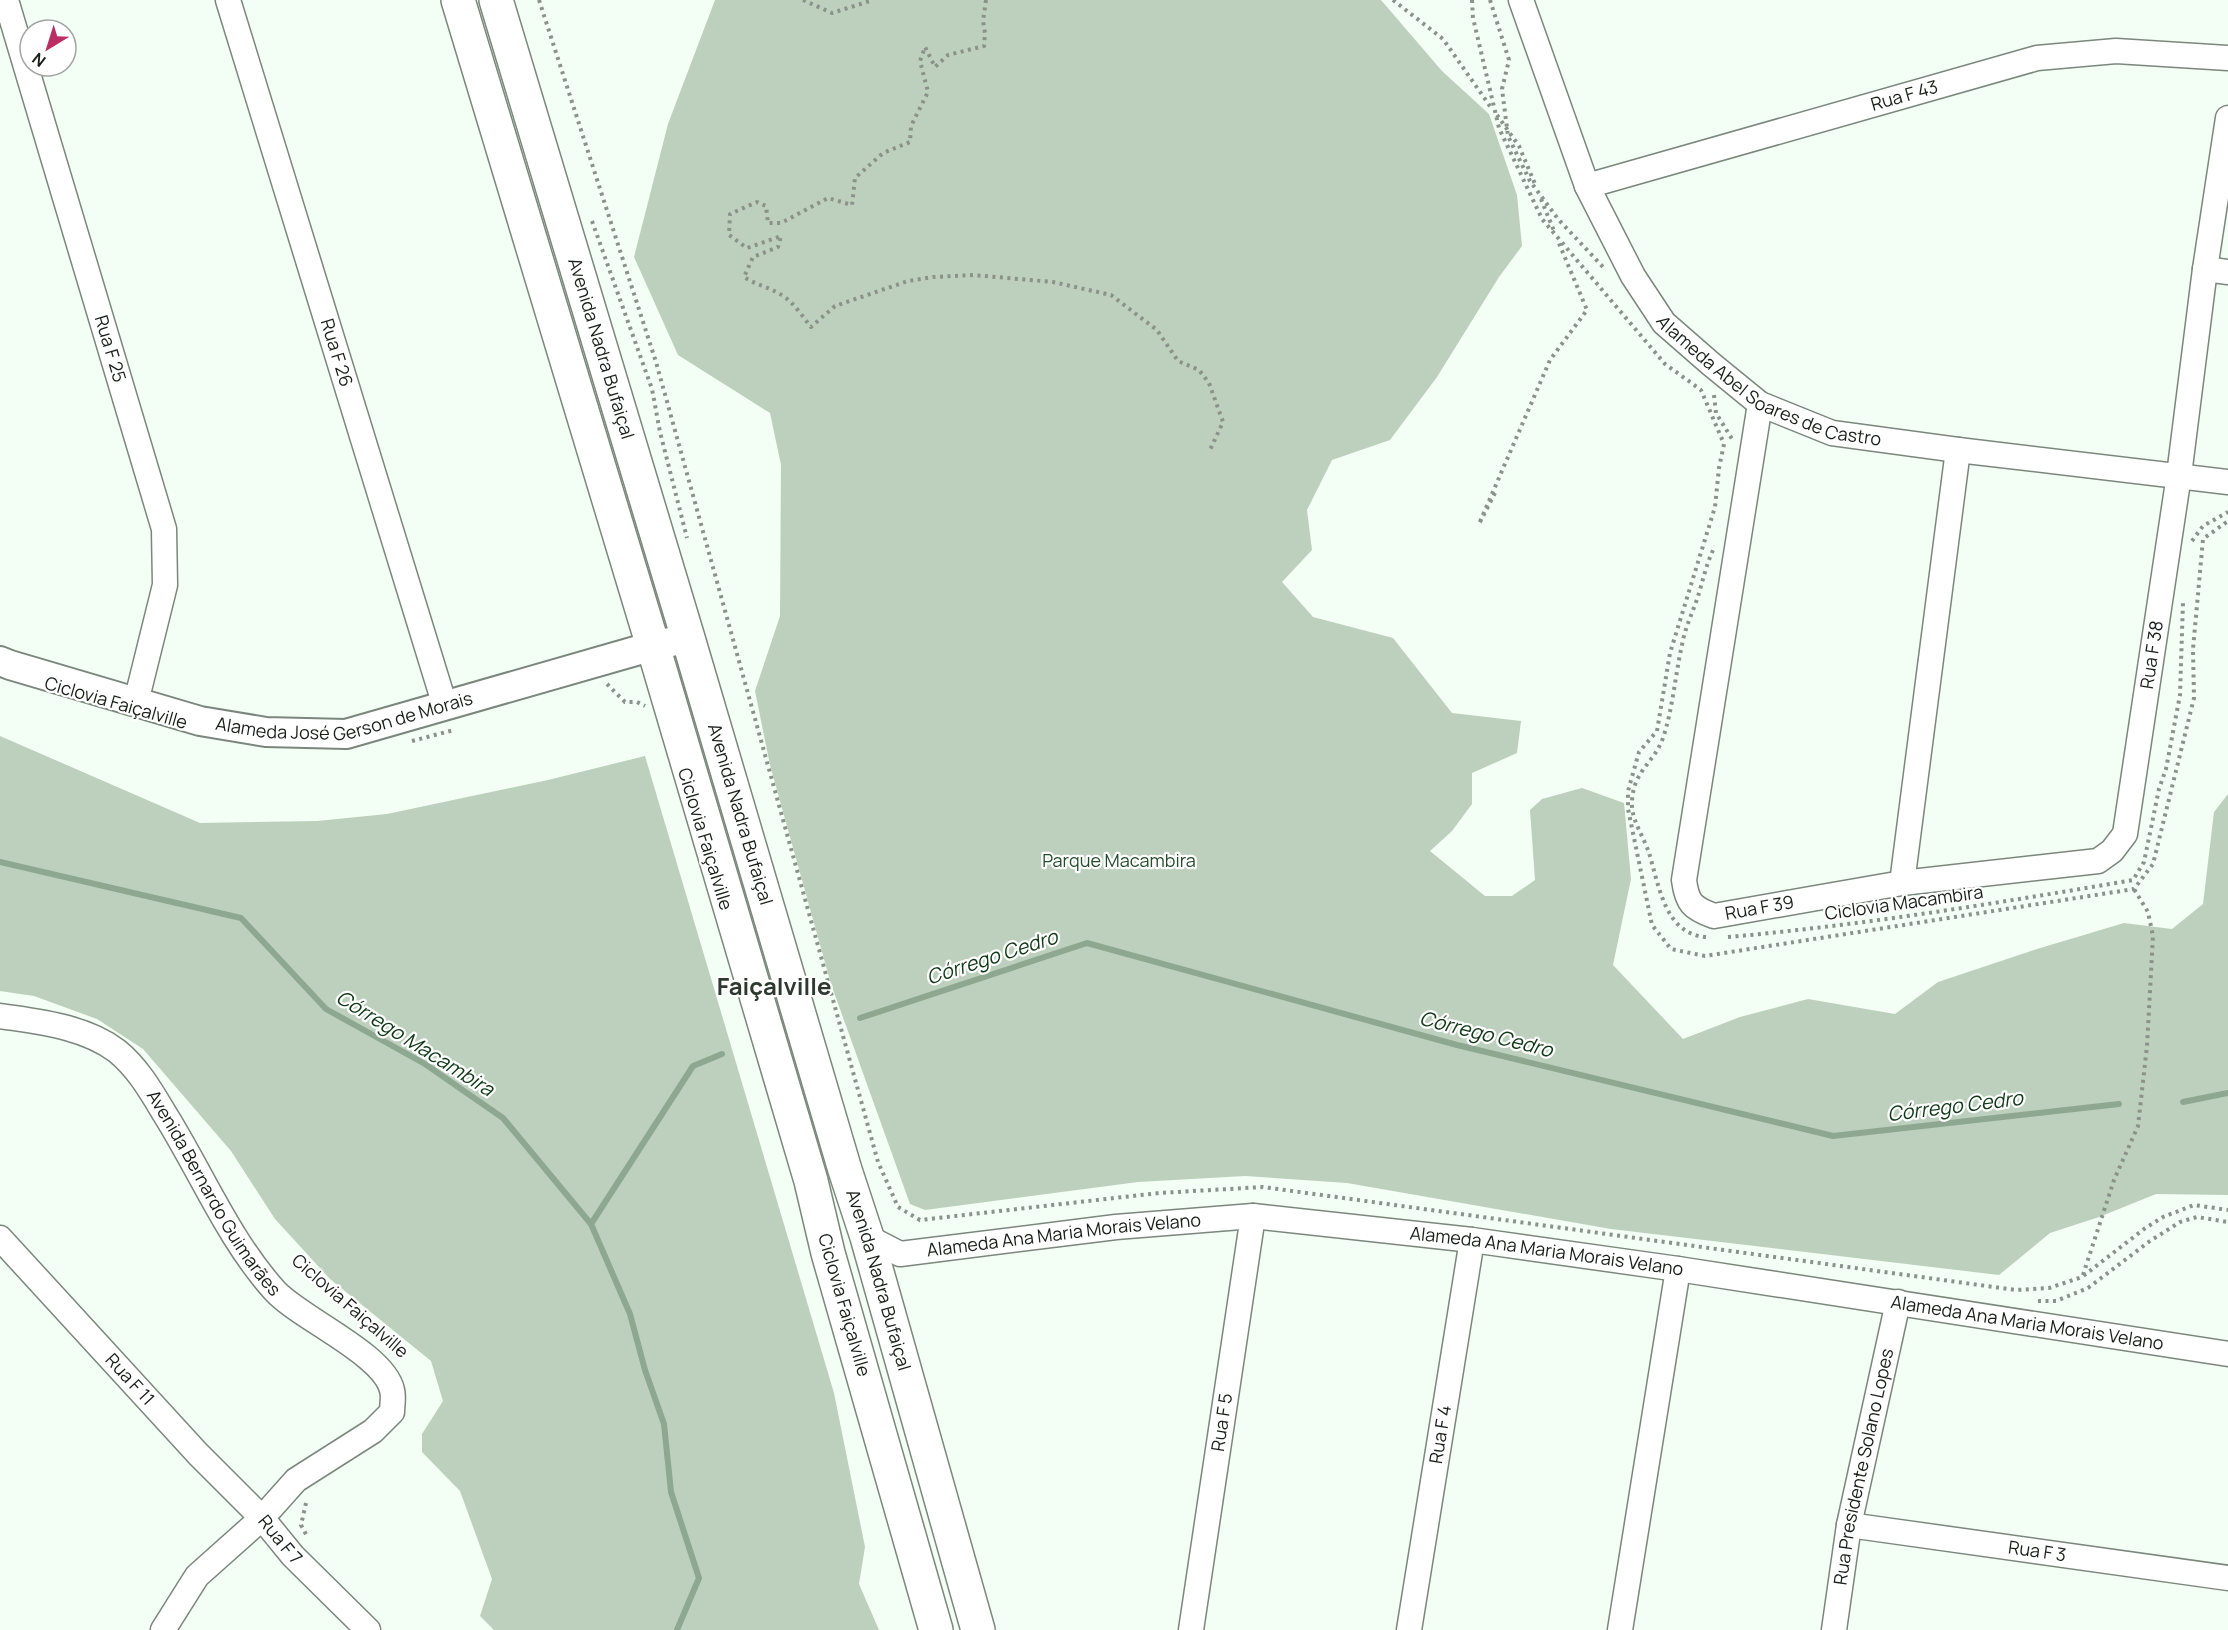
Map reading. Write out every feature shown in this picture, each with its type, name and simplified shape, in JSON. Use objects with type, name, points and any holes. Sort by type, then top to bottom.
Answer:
[{"type":"main road","name":"Avenida Nadra Bufaiçal","points":[[458,0],[653,646],[811,1181],[828,1253],[936,1630]]},
{"type":"main road","name":"Avenida Nadra Bufaiçal","points":[[496,0],[845,1170],[867,1237],[978,1630]]},
{"type":"street","name":"Rua F 25","points":[[6,0],[164,529],[165,585],[136,702]]},
{"type":"street","name":"Rua F 26","points":[[228,0],[445,706]]},
{"type":"street","name":"Alameda Abel Soares de Castro","points":[[1521,0],[1587,186],[1633,276],[1664,323],[1761,404],[1832,433],[2228,482]]},
{"type":"street","name":"Rua F 43","points":[[1587,186],[2037,58],[2116,51],[2228,58]]},
{"type":"street","name":"Rua F 38","points":[[2126,834],[2179,475],[2217,271],[2228,118]]},
{"type":"street","name":"Rua F 39","points":[[1761,404],[1684,880],[1686,896],[1696,910],[1714,916],[1902,883],[2098,861],[2112,851],[2126,834]]},
{"type":"street","points":[[1902,883],[1958,450]]},
{"type":"street","name":"Alameda José Gerson de Morais","points":[[0,660],[10,665],[200,721],[266,732],[346,734],[688,638]]},
{"type":"street","name":"Avenida Bernardo Guimarães","points":[[0,1016],[42,1022],[85,1034],[116,1051],[138,1072],[187,1149],[216,1206],[275,1291],[362,1353],[382,1372],[392,1389],[392,1412]]},
{"type":"street","name":"Alameda Ana Maria Morais Velano","points":[[867,1237],[900,1254],[1116,1227],[1253,1216],[1472,1240],[1678,1269],[2228,1354]]},
{"type":"street","name":"Rua F 5","points":[[1191,1630],[1253,1216]]},
{"type":"street","name":"Rua F 11","points":[[0,1238],[198,1454],[262,1518]]},
{"type":"street","name":"Rua F 4","points":[[1409,1630],[1472,1240]]},
{"type":"street","points":[[1620,1630],[1678,1269]]},
{"type":"street","name":"Rua Presidente Solano Lopes","points":[[1834,1630],[1848,1525],[1898,1302]]},
{"type":"street","name":"Rua F 7","points":[[368,1630],[293,1556],[262,1518],[296,1480],[373,1431],[392,1412]]},
{"type":"street","points":[[163,1630],[197,1576],[262,1518]]},
{"type":"street","name":"Rua F 3","points":[[1848,1525],[2228,1578]]},
{"type":"path","points":[[539,0],[656,362],[878,1162],[898,1207],[920,1220],[1159,1193],[1263,1187],[2016,1290],[2049,1288],[2082,1277],[2144,1229],[2163,1217],[2194,1204],[2228,1210]]},
{"type":"path","points":[[803,0],[832,13],[873,0]]},
{"type":"path","points":[[986,0],[984,46],[948,55],[935,67],[925,47],[920,61],[928,92],[911,126],[910,142],[883,153],[855,178],[852,205],[828,198],[782,223],[768,223],[766,206],[757,201],[730,214],[729,235],[747,248],[782,236],[778,247],[753,256],[744,277],[758,286],[781,294],[798,310],[811,327],[835,306],[908,281],[933,277],[973,275],[1028,282],[1053,282],[1111,295],[1157,330],[1178,361],[1200,370],[1209,383],[1222,422],[1210,450]]},
{"type":"path","points":[[1393,0],[1443,39],[1519,146],[1587,310],[1550,360],[1479,524],[1495,493]]},
{"type":"path","points":[[1472,0],[1473,18],[1499,128],[1542,219],[1665,364],[1701,390],[1724,444],[1715,507],[1670,653],[1657,731],[1639,752],[1628,791],[1628,809],[1652,925],[1671,949],[1705,956],[2134,889],[2153,864],[2194,698],[2193,649],[2203,539],[2228,521]]},
{"type":"path","points":[[1490,0],[1509,60],[1502,89],[1508,136],[1530,181],[1558,219],[1605,269]]},
{"type":"path","points":[[1634,318],[1645,334],[1665,355]]},
{"type":"path","points":[[1680,368],[1705,386]]},
{"type":"path","points":[[1713,392],[1716,413],[1733,440],[1731,449]]},
{"type":"path","points":[[2190,552],[2192,540],[2203,526],[2228,512]]},
{"type":"path","points":[[1715,937],[1699,936],[1682,930],[1669,913],[1631,805],[1634,783],[1662,740],[1674,694],[1682,643],[1706,565],[1718,539]]},
{"type":"path","name":"Ciclovia Macambira","points":[[1724,938],[1986,906],[2133,880],[2144,862],[2159,789],[2166,769],[2180,695],[2184,599]]},
{"type":"path","points":[[600,684],[607,684],[625,702],[637,702],[652,709]]},
{"type":"path","points":[[410,742],[464,727]]},
{"type":"path","points":[[2082,1277],[2114,1180],[2138,1126],[2147,1046],[2153,936],[2148,912],[2134,889]]},
{"type":"path","points":[[308,1499],[303,1506],[301,1525],[310,1542]]},
{"type":"green space","name":"Parque Macambira","points":[[715,0],[1381,0],[1442,71],[1489,114],[1517,195],[1522,246],[1499,277],[1437,377],[1390,440],[1332,460],[1307,510],[1312,550],[1282,582],[1313,617],[1393,638],[1452,713],[1521,721],[1517,753],[1472,773],[1472,804],[1452,831],[1430,851],[1485,896],[1512,896],[1535,880],[1530,810],[1542,799],[1582,788],[1624,803],[1631,879],[1613,965],[1683,1039],[1740,1017],[1808,999],[1895,1014],[1938,982],[2037,949],[2124,923],[2172,929],[2203,904],[2214,812],[2228,794],[2228,1195],[2156,1194],[2099,1217],[2050,1233],[1999,1275],[1611,1229],[1347,1183],[1245,1176],[1138,1182],[925,1210],[910,1204],[831,984],[770,765],[755,691],[780,616],[781,465],[770,413],[678,355],[634,257],[668,124]]},
{"type":"green space","points":[[0,736],[200,823],[317,821],[387,814],[548,780],[645,756],[834,1393],[865,1547],[859,1584],[879,1630],[494,1630],[480,1616],[492,1579],[460,1491],[422,1452],[422,1434],[443,1401],[431,1361],[330,1279],[275,1219],[231,1151],[143,1049],[97,1019],[34,996],[0,991]]},
{"type":"waterway","name":"Córrego Macambira","points":[[0,862],[241,918],[326,1009],[425,1064],[503,1118],[591,1224],[630,1314],[645,1370],[664,1424],[671,1492],[699,1578],[677,1630]]},
{"type":"waterway","name":"Córrego Cedro","points":[[860,1018],[1087,943],[1457,1045],[1833,1136],[2119,1104]]},
{"type":"waterway","name":"Córrego Cedro","points":[[591,1224],[693,1066],[722,1054]]},
{"type":"waterway","name":"Córrego Cedro","points":[[2183,1102],[2228,1093]]},
{"type":"district","name":"Faiçalville","points":[[774,987]]}]
